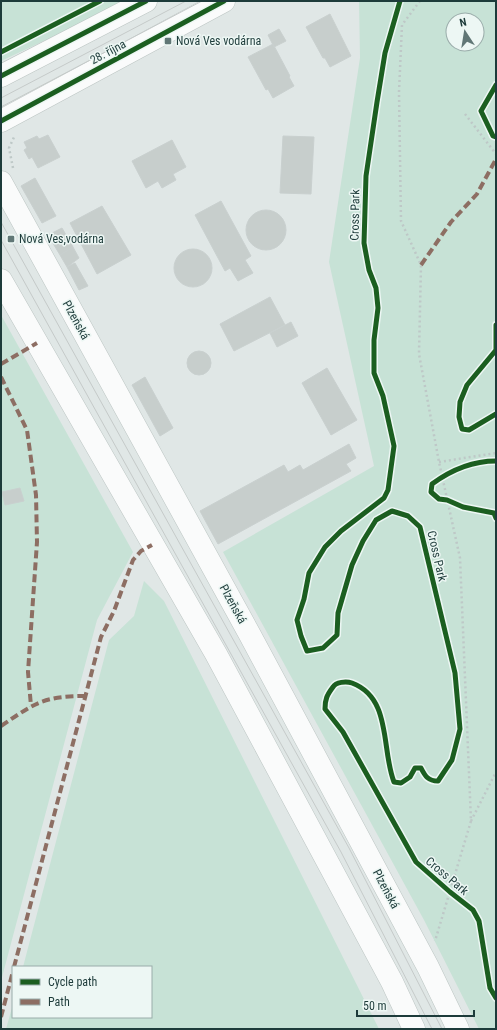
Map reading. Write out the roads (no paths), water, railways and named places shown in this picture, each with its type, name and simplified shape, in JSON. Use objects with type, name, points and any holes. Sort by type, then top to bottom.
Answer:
[{"type":"main road","points":[[1,76],[146,1]]},
{"type":"main road","name":"28. října","points":[[8,127],[224,1]]},
{"type":"main road","name":"Plzeňská","points":[[8,177],[253,642],[428,967],[458,1029]]},
{"type":"main road","points":[[1,280],[216,654],[392,982],[414,1029]]},
{"type":"tram line","points":[[1,98],[186,1]]},
{"type":"tram line","points":[[1,107],[202,1]]},
{"type":"tram line","points":[[1,222],[349,848],[442,1029]]},
{"type":"tram line","points":[[1,240],[341,852],[432,1029]]},
{"type":"place","name":"Nová Ves vodárna","points":[[168,41]]},
{"type":"place","name":"Nová Ves,vodárna","points":[[11,239]]}]
